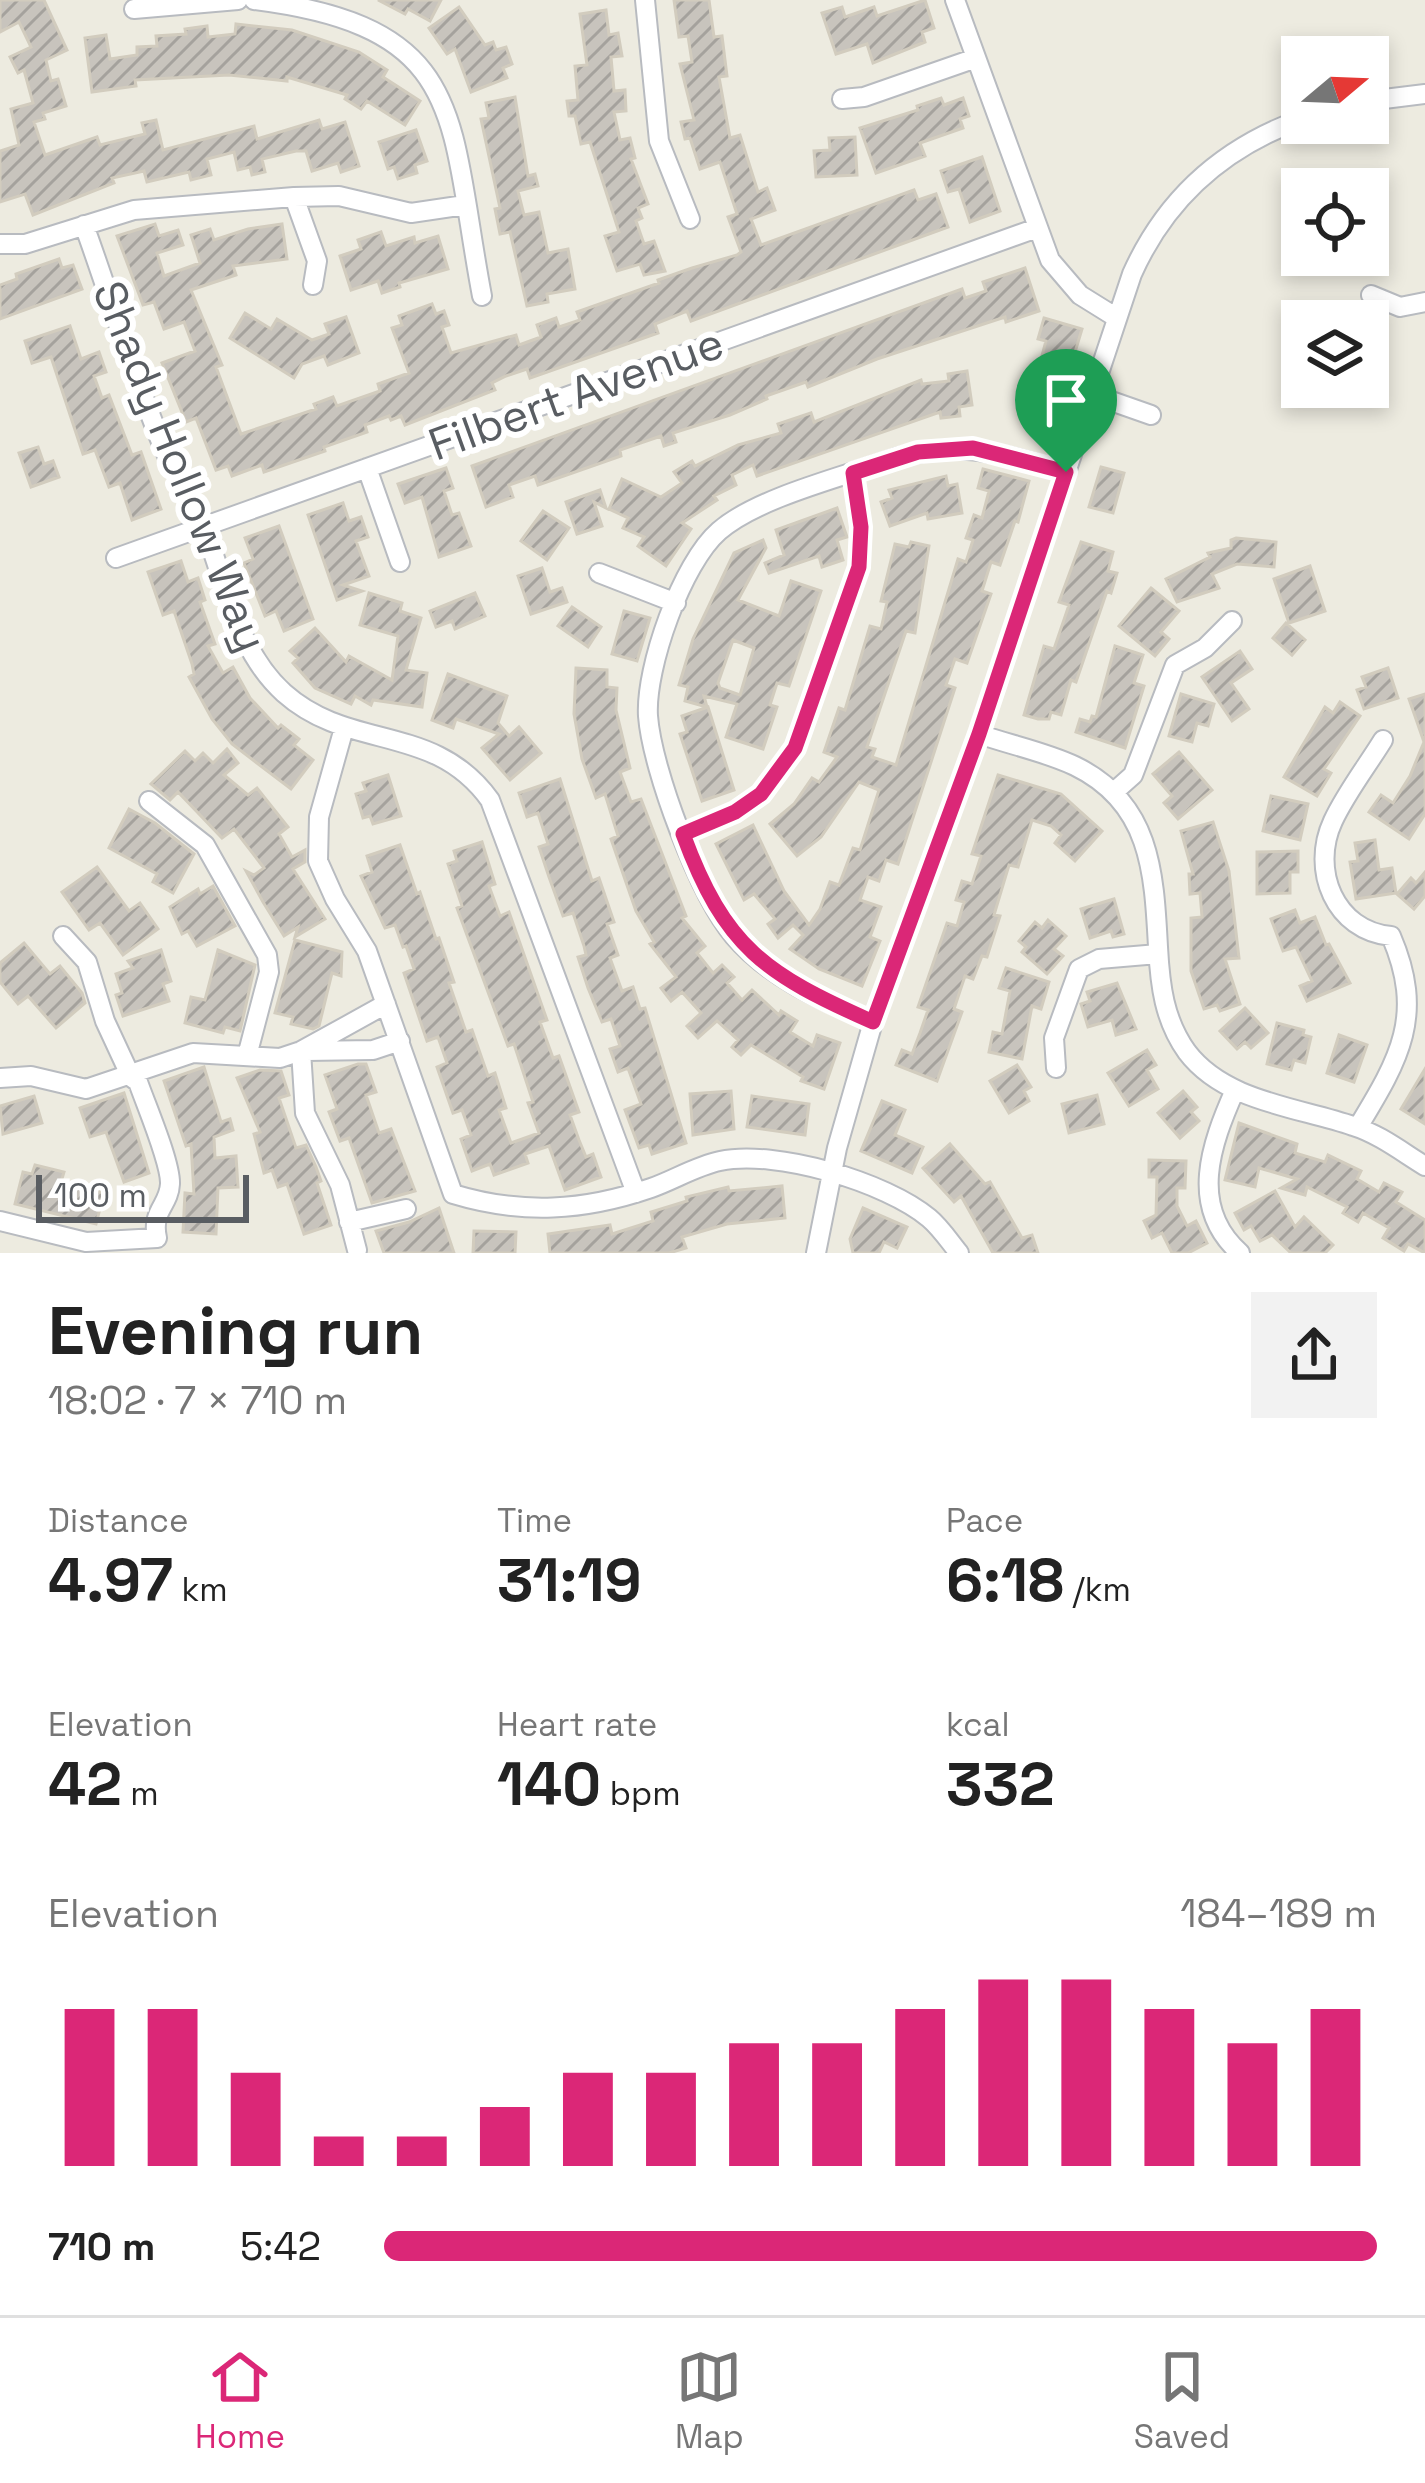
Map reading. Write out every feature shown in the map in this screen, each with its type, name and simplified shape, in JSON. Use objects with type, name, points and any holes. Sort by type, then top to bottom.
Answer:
[{"type":"street","points":[[134,9],[238,0]]},
{"type":"street","points":[[254,0],[291,5],[382,34],[415,58],[436,85],[446,107],[482,296]]},
{"type":"street","points":[[645,0],[659,141],[690,219]]},
{"type":"street","points":[[956,0],[1049,260],[1080,295],[1117,318]]},
{"type":"street","points":[[842,99],[864,97],[976,58]]},
{"type":"street","points":[[1389,98],[1425,94]]},
{"type":"street","points":[[816,1253],[830,1174],[873,1022],[979,734],[1143,250],[1189,187],[1230,154],[1281,129]]},
{"type":"street","points":[[0,244],[25,244],[134,210],[294,196],[340,196],[411,213],[465,205]]},
{"type":"street","points":[[294,196],[317,261],[313,285]]},
{"type":"street","name":"Shady Hollow Way","points":[[84,225],[165,452],[204,526],[241,629],[264,669],[295,702],[344,728],[437,754],[469,775],[490,800],[636,1193]]},
{"type":"street","name":"Filbert Avenue","points":[[116,557],[1036,228]]},
{"type":"street","points":[[1371,296],[1400,307],[1425,302]]},
{"type":"street","points":[[1094,395],[1151,415]]},
{"type":"street","points":[[873,1022],[798,988],[745,947],[706,893],[654,752],[648,712],[650,684],[676,604],[703,548],[731,521],[853,473],[918,452],[973,448],[1066,472]]},
{"type":"street","points":[[367,468],[400,562]]},
{"type":"street","points":[[683,834],[735,812],[761,794],[795,748],[859,567],[861,527],[853,473]]},
{"type":"street","points":[[599,573],[676,604]]},
{"type":"street","points":[[1115,790],[1133,775],[1174,665],[1205,648],[1232,621]]},
{"type":"street","points":[[344,728],[316,832],[318,861],[367,951],[453,1194],[482,1203],[554,1210],[605,1204],[722,1160],[776,1162],[830,1174],[900,1201],[929,1218],[958,1253]]},
{"type":"street","points":[[979,734],[1073,764],[1115,790],[1130,812],[1149,854],[1164,1006],[1196,1061],[1235,1090],[1358,1127],[1425,1166]]},
{"type":"street","points":[[1358,1127],[1404,1048],[1419,992],[1390,936],[1371,934],[1341,913],[1326,869],[1325,848],[1332,823],[1384,740]]},
{"type":"street","points":[[148,801],[205,845],[267,955],[268,972],[247,1056]]},
{"type":"street","points":[[0,1221],[86,1242],[164,1245],[156,1215],[170,1178],[138,1082],[131,1077],[105,1021],[87,962],[63,936]]},
{"type":"street","points":[[1056,1068],[1054,1038],[1079,969],[1099,959],[1158,954]]},
{"type":"street","points":[[0,1078],[31,1076],[86,1089],[193,1053],[280,1058],[386,1004]]},
{"type":"street","points":[[301,1051],[373,1050],[400,1040]]},
{"type":"street","points":[[301,1051],[305,1113],[340,1184],[357,1250]]},
{"type":"street","points":[[1235,1090],[1214,1138],[1208,1196],[1216,1224],[1240,1253]]},
{"type":"street","points":[[349,1222],[406,1209]]},
{"type":"building","points":[[0,0],[44,0],[67,50],[46,60],[51,81],[58,79],[66,106],[43,113],[45,119],[34,122],[45,155],[97,137],[100,145],[145,134],[142,123],[156,120],[163,150],[254,126],[257,139],[319,120],[322,129],[345,122],[359,166],[341,172],[338,163],[312,171],[306,151],[296,151],[262,159],[265,172],[252,175],[250,167],[238,170],[234,152],[207,159],[211,175],[191,180],[189,172],[147,182],[144,171],[112,178],[114,183],[33,215],[25,194],[0,202],[0,151],[19,145],[11,109],[33,103],[24,70],[18,73],[10,57],[31,47],[19,22],[0,32]]},
{"type":"building","points":[[378,0],[441,0],[430,21]]},
{"type":"building","points":[[674,0],[709,0],[714,37],[722,36],[727,76],[719,77],[730,138],[740,135],[758,192],[767,188],[775,210],[751,219],[761,245],[914,190],[918,200],[936,194],[948,227],[691,321],[687,311],[655,324],[658,333],[530,378],[527,369],[506,376],[492,383],[495,390],[405,425],[401,416],[391,420],[389,416],[365,425],[367,432],[324,447],[325,451],[264,472],[262,465],[232,476],[228,466],[216,470],[196,418],[186,422],[162,363],[195,351],[184,322],[164,329],[154,302],[143,305],[117,236],[155,224],[159,236],[178,230],[183,245],[157,253],[164,276],[200,263],[191,235],[210,229],[214,240],[282,224],[287,259],[233,266],[236,275],[191,290],[222,365],[216,367],[241,434],[316,409],[314,404],[333,397],[337,406],[380,391],[378,384],[409,373],[392,328],[402,325],[399,316],[432,304],[436,314],[444,311],[449,325],[442,327],[451,353],[516,335],[519,345],[541,337],[537,325],[556,318],[559,327],[580,320],[577,312],[737,255],[741,252],[728,217],[737,214],[720,162],[700,169],[690,138],[685,139],[681,122],[694,120],[680,64],[692,62],[688,36],[679,37]]},
{"type":"building","points":[[925,0],[934,28],[922,32],[925,42],[873,63],[867,44],[836,54],[822,13],[842,7],[845,17],[874,7],[877,16]]},
{"type":"building","points":[[459,7],[485,45],[493,42],[496,50],[506,47],[512,64],[503,68],[507,78],[471,92],[455,49],[447,54],[429,28]]},
{"type":"building","points":[[606,10],[609,35],[618,33],[622,56],[611,57],[614,91],[625,90],[626,111],[614,112],[620,140],[630,138],[635,158],[631,159],[648,204],[638,208],[642,218],[636,221],[644,244],[654,241],[665,271],[644,275],[640,264],[617,271],[605,236],[619,232],[590,142],[581,144],[575,116],[569,116],[567,101],[578,100],[575,66],[587,65],[580,14]]},
{"type":"building","points":[[236,24],[292,30],[359,52],[387,70],[383,77],[420,101],[405,125],[367,101],[361,109],[345,99],[347,95],[287,77],[287,81],[229,75],[135,80],[136,86],[92,92],[85,38],[106,35],[110,59],[137,55],[137,47],[157,46],[156,36],[186,34],[185,29],[207,26],[208,37],[235,34]]},
{"type":"building","points":[[515,97],[528,176],[535,174],[538,186],[518,191],[524,215],[539,212],[548,253],[568,249],[575,289],[547,294],[548,302],[527,306],[510,232],[500,234],[495,209],[500,208],[481,119],[489,118],[486,103]]},
{"type":"building","points":[[941,98],[944,105],[963,98],[969,116],[960,119],[963,128],[920,143],[925,156],[876,173],[860,128]]},
{"type":"building","points":[[416,130],[427,161],[415,165],[417,173],[398,179],[394,167],[388,169],[379,142]]},
{"type":"building","points":[[855,137],[857,175],[816,177],[814,151],[830,150],[829,138]]},
{"type":"building","points":[[982,157],[1000,211],[970,222],[959,189],[948,192],[941,171]]},
{"type":"building","points":[[381,232],[386,246],[438,236],[448,269],[382,293],[378,281],[351,290],[340,256],[361,249],[358,240]]},
{"type":"building","points":[[59,259],[62,268],[73,265],[82,289],[0,319],[0,285],[17,279],[16,274]]},
{"type":"building","points":[[1025,268],[1039,311],[1006,322],[1005,317],[808,387],[806,382],[766,396],[730,415],[673,433],[676,442],[664,446],[661,436],[620,450],[621,456],[538,485],[535,476],[509,485],[513,497],[486,507],[472,466],[962,289],[965,298],[986,291],[983,282]]},
{"type":"building","points":[[245,313],[271,329],[277,319],[312,340],[329,334],[325,324],[346,317],[359,353],[328,365],[324,356],[302,364],[294,378],[230,338]]},
{"type":"building","points":[[1044,318],[1082,329],[1069,372],[1040,363],[1046,341],[1038,339]]},
{"type":"building","points":[[70,326],[81,359],[99,352],[106,372],[94,376],[102,398],[109,395],[132,455],[141,452],[161,509],[132,520],[120,483],[109,487],[95,450],[83,454],[51,357],[32,363],[25,341]]},
{"type":"building","points":[[967,371],[972,405],[959,407],[960,416],[941,418],[940,412],[757,476],[753,465],[732,475],[736,485],[714,496],[717,500],[682,523],[691,529],[666,566],[638,546],[644,537],[623,528],[628,518],[609,509],[622,479],[661,497],[682,483],[674,472],[692,461],[695,466],[738,445],[781,433],[778,424],[811,413],[814,422],[921,380],[922,384],[949,381],[948,374]]},
{"type":"building","points":[[38,447],[44,464],[53,461],[59,477],[31,487],[19,453]]},
{"type":"building","points":[[1101,467],[1124,473],[1113,513],[1089,507]]},
{"type":"building","points":[[446,468],[453,488],[444,491],[452,515],[459,513],[471,546],[439,557],[422,497],[405,503],[398,484]]},
{"type":"building","points":[[983,469],[1029,481],[1000,565],[991,562],[982,591],[991,594],[967,663],[955,659],[946,685],[955,688],[898,864],[886,860],[879,881],[868,877],[860,900],[881,907],[870,937],[880,941],[862,986],[819,969],[790,949],[803,935],[793,925],[778,938],[768,924],[775,919],[754,894],[744,900],[716,844],[753,825],[784,891],[809,925],[830,882],[839,885],[853,848],[860,850],[879,790],[859,782],[821,837],[797,856],[770,824],[794,804],[812,778],[819,782],[837,757],[824,752],[839,708],[845,710],[870,626],[881,629],[887,602],[881,601],[895,544],[909,547],[911,542],[929,546],[915,633],[906,631],[867,747],[875,749],[872,757],[896,765],[958,559],[966,562],[973,540],[966,538],[974,515],[982,518],[989,491],[978,488]]},
{"type":"building","points":[[946,476],[948,486],[957,484],[962,513],[928,519],[927,513],[890,526],[881,502],[892,498],[889,490]]},
{"type":"building","points":[[600,490],[606,508],[594,502],[602,526],[577,534],[566,502]]},
{"type":"building","points":[[343,503],[349,521],[361,517],[368,537],[356,541],[369,576],[343,585],[362,591],[337,600],[308,515]]},
{"type":"building","points":[[837,508],[847,537],[837,540],[843,560],[822,567],[819,556],[769,573],[765,563],[784,555],[776,530]]},
{"type":"building","points":[[543,511],[569,528],[547,560],[521,541]]},
{"type":"building","points":[[279,526],[313,619],[284,631],[276,611],[265,616],[244,563],[253,559],[245,538]]},
{"type":"building","points":[[1236,538],[1276,542],[1274,567],[1237,564],[1212,574],[1219,588],[1177,602],[1166,579],[1210,557],[1208,553],[1231,548]]},
{"type":"building","points":[[763,540],[766,548],[738,600],[779,616],[791,581],[821,591],[789,686],[777,683],[770,705],[777,707],[763,749],[726,737],[737,704],[704,696],[707,707],[685,701],[688,687],[679,685],[693,639],[734,553]],"holes":[[[733,640],[754,648],[740,695],[720,688]]]},
{"type":"building","points":[[1081,542],[1113,552],[1108,571],[1117,573],[1111,593],[1107,591],[1061,715],[1051,712],[1049,719],[1038,719],[1024,715],[1044,646],[1054,649],[1069,605],[1059,602]]},
{"type":"building","points":[[181,561],[188,582],[198,578],[205,600],[200,602],[215,644],[208,646],[223,673],[233,667],[250,698],[278,728],[281,725],[299,739],[294,745],[313,760],[291,789],[232,744],[189,677],[194,674],[192,664],[174,611],[163,615],[148,572]]},
{"type":"building","points":[[1310,566],[1325,611],[1289,623],[1274,579]]},
{"type":"building","points":[[542,568],[550,592],[562,588],[567,602],[531,614],[518,576]]},
{"type":"building","points":[[1151,588],[1179,611],[1161,632],[1169,639],[1155,656],[1119,626]]},
{"type":"building","points":[[369,593],[402,603],[400,611],[421,618],[406,670],[427,673],[422,707],[373,700],[371,705],[355,696],[351,704],[315,688],[293,663],[298,658],[290,651],[315,628],[346,662],[349,656],[392,680],[398,636],[360,625]]},
{"type":"building","points":[[475,593],[485,616],[455,629],[452,621],[436,627],[430,611]]},
{"type":"building","points":[[572,607],[601,627],[588,647],[558,626]]},
{"type":"building","points":[[624,611],[650,618],[637,661],[612,654]]},
{"type":"building","points":[[1286,623],[1305,640],[1292,655],[1273,638]]},
{"type":"building","points":[[1115,646],[1143,655],[1134,683],[1144,686],[1125,748],[1076,732],[1080,719],[1090,722],[1096,717]]},
{"type":"building","points":[[1240,651],[1252,669],[1231,683],[1249,709],[1232,721],[1202,677]]},
{"type":"building","points":[[576,668],[607,670],[607,687],[617,688],[616,710],[630,768],[620,772],[631,802],[641,799],[686,916],[682,918],[705,946],[697,953],[713,973],[722,965],[734,977],[727,983],[742,1000],[752,990],[779,1015],[781,1011],[797,1021],[790,1032],[813,1046],[817,1035],[840,1043],[824,1089],[801,1081],[803,1077],[751,1045],[741,1055],[732,1047],[738,1040],[717,1021],[698,1038],[687,1026],[701,1013],[682,992],[671,1001],[661,988],[676,977],[650,944],[654,942],[636,911],[611,839],[618,836],[605,794],[596,798],[582,759],[574,714]]},
{"type":"building","points":[[1388,668],[1398,698],[1364,709],[1357,690],[1366,687],[1362,677]]},
{"type":"building","points":[[448,674],[507,696],[498,723],[509,736],[519,727],[541,753],[510,780],[482,748],[499,734],[456,719],[453,728],[432,720]]},
{"type":"building","points":[[1181,694],[1214,704],[1208,726],[1197,723],[1192,742],[1169,736]]},
{"type":"building","points":[[1425,694],[1425,814],[1409,839],[1369,812],[1381,795],[1393,803],[1410,776],[1424,742],[1409,699]]},
{"type":"building","points":[[1340,702],[1360,716],[1324,769],[1331,773],[1317,796],[1284,777],[1325,707],[1333,713]]},
{"type":"building","points":[[708,707],[734,790],[702,801],[680,734],[687,732],[682,716]]},
{"type":"building","points":[[227,749],[238,763],[224,775],[248,795],[257,788],[288,827],[279,834],[292,857],[305,850],[305,862],[293,869],[325,919],[295,937],[298,927],[284,936],[263,902],[246,871],[254,875],[264,868],[234,829],[222,838],[178,792],[170,800],[151,784],[185,751],[195,761],[203,753],[213,763]]},
{"type":"building","points":[[1179,752],[1212,790],[1178,819],[1164,803],[1172,796],[1153,774]]},
{"type":"building","points":[[388,775],[401,816],[373,824],[370,816],[363,818],[356,794],[366,791],[363,783]]},
{"type":"building","points":[[998,775],[1061,794],[1102,831],[1075,861],[1055,843],[1061,835],[1032,820],[1018,867],[1009,865],[987,957],[982,956],[973,979],[965,976],[954,1009],[962,1012],[937,1081],[896,1065],[902,1050],[912,1054],[920,1033],[928,1010],[918,1007],[947,923],[957,926],[964,902],[956,900],[962,881],[972,884],[981,856],[972,854]]},
{"type":"building","points":[[560,779],[592,881],[599,878],[614,922],[607,924],[618,955],[610,958],[622,991],[633,987],[640,1009],[645,1008],[686,1143],[652,1154],[649,1145],[639,1148],[625,1110],[641,1104],[628,1068],[618,1072],[610,1049],[620,1046],[611,1019],[602,1022],[588,988],[578,957],[586,955],[573,913],[563,916],[539,847],[548,844],[538,813],[527,817],[519,793]]},
{"type":"building","points":[[1271,796],[1308,804],[1300,840],[1263,831]]},
{"type":"building","points":[[129,809],[194,854],[173,893],[153,882],[157,874],[109,848]]},
{"type":"building","points":[[1213,822],[1229,871],[1239,958],[1225,959],[1240,1004],[1220,1011],[1217,1005],[1204,1009],[1191,971],[1191,918],[1202,917],[1200,893],[1190,894],[1189,874],[1193,874],[1181,831]]},
{"type":"building","points":[[1375,840],[1379,870],[1392,868],[1396,893],[1356,899],[1350,862],[1358,861],[1355,843]]},
{"type":"building","points":[[482,842],[495,884],[489,886],[500,916],[509,912],[547,1020],[540,1022],[553,1058],[559,1056],[579,1112],[570,1115],[586,1157],[593,1154],[601,1177],[565,1190],[549,1146],[525,1154],[528,1163],[494,1175],[490,1164],[472,1171],[461,1139],[471,1135],[462,1110],[453,1113],[437,1067],[447,1063],[438,1037],[427,1041],[404,973],[414,969],[406,946],[395,925],[385,928],[361,876],[372,872],[367,856],[400,845],[439,938],[466,1032],[472,1030],[488,1076],[495,1073],[506,1108],[499,1110],[511,1143],[539,1133],[528,1103],[533,1102],[457,908],[462,906],[448,864],[457,861],[454,851]]},
{"type":"building","points":[[1298,851],[1298,872],[1290,872],[1290,893],[1257,894],[1257,852]]},
{"type":"building","points":[[97,867],[129,911],[140,903],[158,929],[123,955],[100,923],[89,930],[62,892]]},
{"type":"building","points":[[1425,872],[1425,896],[1414,909],[1397,894],[1411,878],[1416,883]]},
{"type":"building","points":[[213,886],[235,926],[197,946],[188,931],[182,934],[170,907],[198,889],[200,894]]},
{"type":"building","points":[[1114,899],[1124,934],[1113,937],[1111,931],[1090,938],[1081,909]]},
{"type":"building","points":[[1295,910],[1300,923],[1315,917],[1350,983],[1307,1001],[1300,986],[1312,981],[1296,947],[1283,951],[1271,919]]},
{"type":"building","points":[[1048,920],[1066,936],[1054,949],[1063,956],[1047,974],[1022,952],[1026,947],[1019,941],[1035,922],[1042,928]]},
{"type":"building","points":[[295,940],[342,952],[341,976],[332,973],[319,1026],[313,1029],[291,1024],[293,1017],[275,1013]]},
{"type":"building","points":[[24,943],[50,974],[60,966],[82,993],[85,1003],[56,1028],[28,996],[18,1004],[0,982],[0,963]]},
{"type":"building","points":[[161,950],[171,981],[163,984],[169,1001],[123,1016],[116,974],[133,968],[128,961]]},
{"type":"building","points":[[218,950],[255,965],[240,1031],[225,1027],[223,1033],[185,1023],[191,997],[205,1000]]},
{"type":"building","points":[[1006,968],[1049,982],[1041,1009],[1032,1006],[1022,1059],[989,1052],[993,1032],[1002,1034],[1010,991],[999,988]]},
{"type":"building","points":[[1117,983],[1136,1029],[1116,1035],[1112,1020],[1088,1027],[1081,1004],[1090,1001],[1087,992]]},
{"type":"building","points":[[1245,1008],[1268,1033],[1251,1048],[1245,1042],[1237,1049],[1220,1031]]},
{"type":"building","points":[[1277,1023],[1304,1030],[1303,1035],[1311,1037],[1305,1063],[1294,1060],[1291,1070],[1267,1064]]},
{"type":"building","points":[[1339,1035],[1367,1045],[1354,1082],[1327,1073]]},
{"type":"building","points":[[1147,1050],[1156,1065],[1147,1070],[1158,1089],[1129,1106],[1108,1073]]},
{"type":"building","points":[[366,1064],[376,1092],[366,1095],[379,1133],[391,1129],[415,1191],[372,1203],[349,1138],[340,1141],[329,1112],[337,1109],[325,1075]]},
{"type":"building","points":[[1017,1065],[1031,1087],[1024,1091],[1029,1101],[1009,1113],[990,1081]]},
{"type":"building","points":[[204,1067],[221,1122],[230,1119],[233,1130],[214,1137],[215,1158],[236,1156],[238,1187],[218,1188],[216,1234],[183,1232],[185,1193],[194,1194],[191,1144],[186,1146],[164,1081]]},
{"type":"building","points":[[1425,1069],[1425,1124],[1401,1109]]},
{"type":"building","points":[[260,1070],[281,1071],[289,1095],[279,1098],[296,1148],[306,1145],[316,1167],[331,1225],[304,1234],[287,1184],[278,1187],[272,1170],[264,1173],[254,1134],[260,1132],[237,1078]]},
{"type":"building","points":[[731,1091],[734,1129],[693,1135],[690,1094]]},
{"type":"building","points":[[1183,1091],[1197,1107],[1191,1112],[1199,1121],[1180,1138],[1158,1113]]},
{"type":"building","points":[[124,1093],[149,1173],[124,1182],[106,1132],[90,1137],[80,1108]]},
{"type":"building","points":[[1097,1095],[1104,1124],[1069,1133],[1062,1104]]},
{"type":"building","points":[[34,1096],[42,1123],[3,1134],[0,1106]]},
{"type":"building","points":[[752,1096],[809,1104],[805,1135],[747,1127]]},
{"type":"building","points":[[882,1101],[905,1110],[895,1135],[923,1147],[912,1173],[861,1151]]},
{"type":"building","points":[[1239,1123],[1297,1144],[1295,1153],[1325,1162],[1328,1155],[1361,1171],[1357,1179],[1379,1192],[1384,1183],[1402,1192],[1396,1202],[1425,1220],[1425,1253],[1408,1244],[1404,1251],[1383,1238],[1389,1228],[1363,1213],[1358,1222],[1343,1213],[1347,1207],[1307,1187],[1305,1195],[1281,1188],[1297,1179],[1259,1168],[1255,1187],[1225,1180]]},
{"type":"building","points":[[950,1144],[985,1184],[990,1182],[1022,1238],[1032,1235],[1038,1253],[993,1253],[961,1196],[954,1202],[923,1168]]},
{"type":"building","points":[[1149,1160],[1186,1161],[1185,1188],[1177,1188],[1177,1206],[1187,1226],[1196,1221],[1207,1243],[1188,1253],[1172,1253],[1162,1233],[1152,1238],[1144,1221],[1156,1215],[1157,1177],[1149,1177]]},
{"type":"building","points":[[35,1165],[64,1172],[61,1182],[104,1193],[96,1224],[15,1204],[23,1172],[32,1174]]},
{"type":"building","points":[[782,1186],[785,1218],[727,1224],[682,1237],[686,1248],[669,1253],[550,1253],[548,1234],[610,1225],[612,1234],[653,1221],[651,1212],[687,1201],[686,1197],[728,1187],[729,1191]]},
{"type":"building","points":[[1275,1191],[1295,1227],[1304,1217],[1333,1245],[1325,1253],[1291,1253],[1272,1235],[1260,1241],[1251,1226],[1244,1230],[1235,1213]]},
{"type":"building","points":[[439,1208],[454,1253],[384,1253],[376,1231]]},
{"type":"building","points":[[863,1208],[907,1227],[897,1248],[884,1242],[879,1253],[853,1253],[850,1239]]},
{"type":"building","points":[[474,1231],[516,1232],[515,1253],[473,1253]]},
{"type":"route","points":[[947,448],[1000,453],[1066,472],[979,734],[873,1022],[798,988],[735,937],[706,893],[683,834],[735,812],[761,794],[795,748],[859,567],[861,527],[853,473],[947,448]]}]
